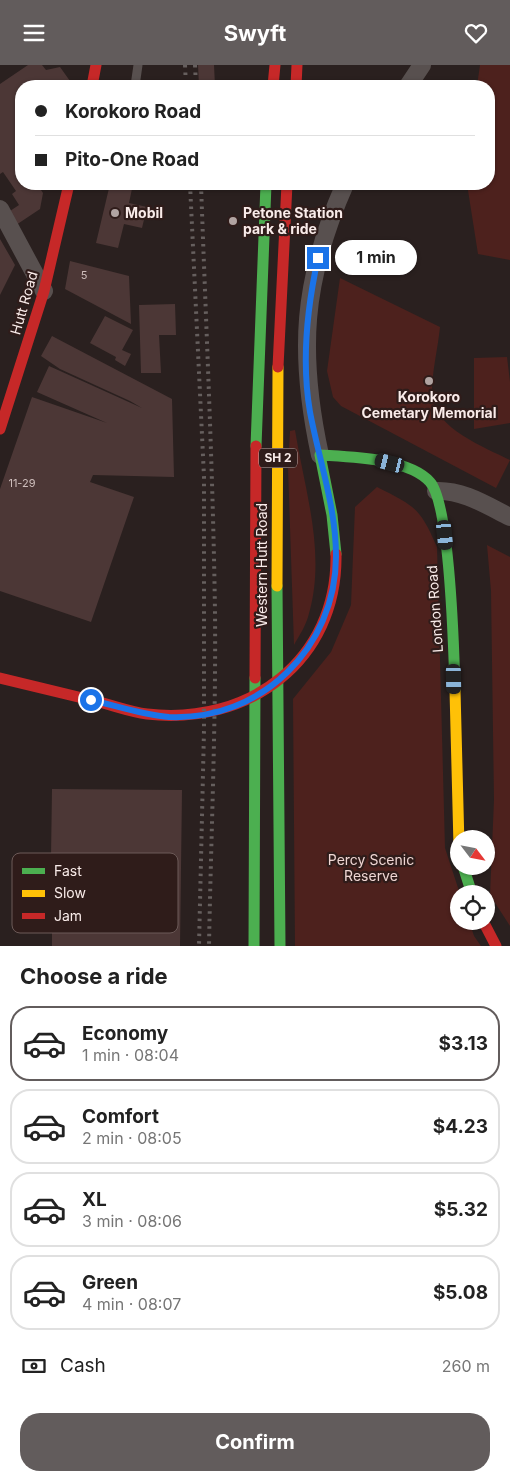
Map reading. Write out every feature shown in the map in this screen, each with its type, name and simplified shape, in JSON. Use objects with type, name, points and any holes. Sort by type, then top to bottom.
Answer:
[{"type":"main road","points":[[93,80],[96,65]]},
{"type":"main road","points":[[274,80],[275,65]]},
{"type":"main road","points":[[297,80],[298,65]]},
{"type":"main road","name":"Hutt Road","points":[[0,429],[2,414],[44,291],[68,190]]},
{"type":"main road","name":"Western Hutt Road","points":[[254,946],[255,523],[258,336],[266,190]]},
{"type":"main road","name":"Western Hutt Road","points":[[280,946],[282,863],[277,625],[277,501],[280,349],[288,190]]},
{"type":"main road","points":[[0,678],[146,714],[185,717],[217,712],[243,703],[270,689],[294,667],[318,633],[327,613],[335,577],[335,535],[320,455],[362,458],[404,467],[422,476],[436,491]]},
{"type":"main road","name":"London Road","points":[[436,491],[444,521],[454,643],[459,830]]},
{"type":"main road","points":[[488,930],[496,946]]},
{"type":"street","points":[[412,80],[422,65]]},
{"type":"street","points":[[320,455],[307,386],[306,341],[309,306],[318,258],[343,190]]},
{"type":"street","points":[[0,209],[44,291]]},
{"type":"street","points":[[436,491],[448,490],[467,495],[510,517]]},
{"type":"lane","points":[[136,80],[138,65]]},
{"type":"green space","points":[[480,65],[510,65],[510,260],[478,254],[468,190],[495,190],[495,80],[478,80]]},
{"type":"green space","points":[[340,278],[440,327],[432,388],[435,407],[451,427],[475,443],[510,460],[496,488],[341,406],[333,397],[327,371]]},
{"type":"green space","points":[[507,357],[510,382],[510,423],[474,429],[474,358]]},
{"type":"green space","points":[[295,430],[309,500],[315,547],[315,570],[313,594],[308,617],[294,645],[288,468],[290,431]]},
{"type":"green space","name":"Percy Scenic Reserve","points":[[377,487],[415,509],[426,524],[437,547],[445,848],[450,863],[450,875],[454,875],[457,885],[450,885],[450,930],[472,930],[481,946],[295,946],[293,699],[331,652],[351,605],[355,507]]},
{"type":"green space","points":[[487,545],[510,557],[510,926],[495,903],[495,885],[490,885],[491,875],[495,875],[495,830],[493,830],[491,591]]},
{"type":"building","points":[[28,65],[42,65],[46,70],[60,67],[69,80],[15,80],[15,190],[3,172],[0,174],[0,84]]},
{"type":"building","points":[[198,65],[214,65],[215,80],[199,80]]},
{"type":"building","points":[[41,190],[43,193],[40,209],[16,225],[10,211],[19,205],[12,194],[16,191]]},
{"type":"building","name":"Mobil","points":[[109,190],[132,190],[129,203],[147,207],[142,228],[124,224],[118,248],[96,243]]},
{"type":"building","points":[[0,239],[15,265],[0,295]]},
{"type":"building","points":[[70,261],[129,276],[131,324],[65,289]]},
{"type":"building","points":[[175,304],[176,335],[159,335],[161,373],[141,373],[139,305]]},
{"type":"building","points":[[105,316],[133,330],[122,350],[131,354],[125,366],[115,360],[116,357],[90,343]]},
{"type":"building","points":[[52,336],[172,399],[174,477],[93,475],[90,482],[134,497],[91,622],[0,591],[0,489],[32,397],[107,423],[37,392],[49,366],[142,408],[60,369],[41,356]]},
{"type":"building","points":[[52,789],[182,790],[180,946],[52,946],[52,933],[178,933],[178,853],[51,853]]},
{"type":"railway","points":[[185,65],[186,80]]},
{"type":"railway","points":[[195,65],[196,80]]},
{"type":"railway","points":[[190,190],[204,477],[204,730],[199,946]]},
{"type":"railway","points":[[201,190],[215,613],[209,946]]},
{"type":"traffic: fast","points":[[256,446],[266,190]]},
{"type":"traffic: fast","points":[[336,554],[332,515],[320,455],[362,458],[394,463],[420,474],[430,482],[437,496],[442,519],[450,581],[455,690]]},
{"type":"traffic: fast","points":[[277,586],[280,946]]},
{"type":"traffic: fast","points":[[254,946],[255,678]]},
{"type":"traffic: fast","points":[[466,875],[469,885]]},
{"type":"traffic: slow","points":[[277,586],[278,367]]},
{"type":"traffic: slow","points":[[455,690],[459,830]]},
{"type":"traffic: jam","points":[[93,80],[96,65]]},
{"type":"traffic: jam","points":[[274,80],[275,65]]},
{"type":"traffic: jam","points":[[296,80],[297,65]]},
{"type":"traffic: jam","points":[[0,429],[44,291],[68,190]]},
{"type":"traffic: jam","points":[[278,367],[287,190]]},
{"type":"traffic: jam","points":[[255,678],[256,446]]},
{"type":"traffic: jam","points":[[0,678],[147,714],[184,715],[219,709],[252,697],[280,679],[304,655],[322,626],[333,592],[336,554]]},
{"type":"traffic: jam","points":[[488,930],[496,946]]},
{"type":"place","name":"Mobil","points":[[115,213]]},
{"type":"place","name":"Petone Station park & ride","points":[[233,221]]},
{"type":"place","name":"Korokoro Cemetary Memorial","points":[[429,381]]},
{"type":"route","points":[[91,700],[146,714],[168,717],[202,715],[231,709],[270,689],[286,676],[310,647],[318,633],[327,613],[331,597],[336,558],[332,515],[310,411],[307,386],[306,341],[309,306],[318,258]]}]
